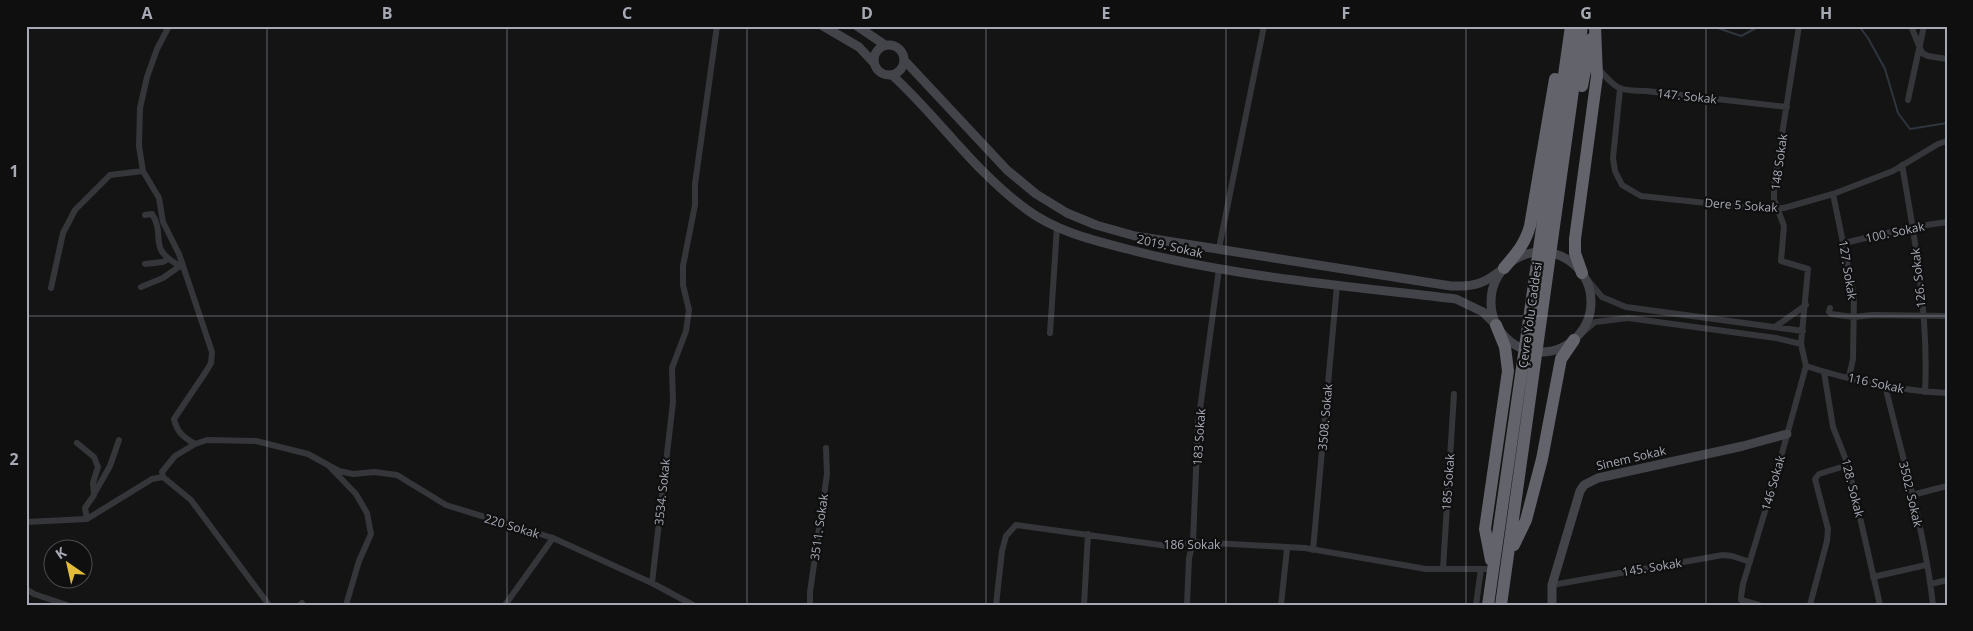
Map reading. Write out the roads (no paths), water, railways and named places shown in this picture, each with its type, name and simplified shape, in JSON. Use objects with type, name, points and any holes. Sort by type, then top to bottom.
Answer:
[{"type":"highway","points":[[1551,170],[1563,26]]},
{"type":"highway","name":"Çevre Yolu Caddesi","points":[[1488,605],[1487,569],[1551,170],[1571,26]]},
{"type":"highway","name":"Çevre Yolu Caddesi","points":[[1501,605],[1555,251],[1582,26]]},
{"type":"highway","points":[[1555,251],[1594,26]]},
{"type":"highway","points":[[1582,273],[1575,253],[1575,239],[1597,76],[1594,26]]},
{"type":"highway","points":[[1504,268],[1520,251],[1530,226],[1561,49]]},
{"type":"highway","points":[[1487,569],[1485,530],[1508,371],[1505,347],[1496,325]]},
{"type":"highway","points":[[1507,559],[1526,520],[1542,459],[1561,359],[1574,340]]},
{"type":"street","points":[[169,26],[157,49],[140,108],[139,146],[143,171],[159,198],[163,222],[179,254],[181,267],[212,352],[211,363],[174,419],[176,428],[183,437],[194,444]]},
{"type":"street","name":"3534. Sokak","points":[[652,582],[673,402],[672,368],[686,331],[689,310],[683,285],[683,266],[695,205],[695,184],[718,26]]},
{"type":"street","name":"2019. Sokak","points":[[823,26],[859,47],[874,63],[879,72],[892,75],[910,92],[987,177],[1026,209],[1057,227],[1092,240],[1184,263],[1456,300],[1483,312],[1496,325],[1503,336],[1525,350],[1550,351],[1563,347],[1574,340]]},
{"type":"street","name":"2019. Sokak","points":[[857,26],[885,45],[895,45],[899,48],[905,62],[1007,170],[1036,194],[1067,213],[1096,224],[1135,236],[1451,286],[1487,282],[1514,260],[1525,254],[1555,251]]},
{"type":"street","points":[[1219,248],[1264,26]]},
{"type":"street","name":"148 Sokak","points":[[1799,26],[1774,186],[1774,200],[1784,226],[1781,261],[1808,269],[1802,344],[1806,366]]},
{"type":"street","points":[[1911,26],[1922,53],[1928,56],[1947,59]]},
{"type":"street","points":[[1908,100],[1924,26]]},
{"type":"street","points":[[874,63],[875,54],[885,45]]},
{"type":"street","points":[[892,75],[901,70],[905,62]]},
{"type":"street","points":[[1597,66],[1613,85],[1620,90]]},
{"type":"street","name":"147. Sokak","points":[[1620,90],[1787,106]]},
{"type":"street","name":"Dere 5 Sokak","points":[[1620,90],[1613,158],[1618,179],[1627,190],[1641,196],[1744,207],[1778,208],[1833,194],[1893,172],[1938,144],[1947,141]]},
{"type":"street","name":"126. Sokak","points":[[1902,165],[1913,227],[1922,315],[1926,392]]},
{"type":"street","points":[[51,288],[63,234],[75,210],[110,176],[143,171]]},
{"type":"street","name":"127. Sokak","points":[[1833,194],[1854,296],[1853,359],[1849,377]]},
{"type":"street","points":[[145,215],[152,214],[156,220],[160,249],[168,259],[181,267]]},
{"type":"street","name":"100. Sokak","points":[[1844,243],[1913,227],[1947,222]]},
{"type":"street","points":[[1050,333],[1057,227]]},
{"type":"street","points":[[1555,251],[1573,264],[1602,297],[1626,307],[1803,331]]},
{"type":"street","points":[[145,264],[163,262],[168,259]]},
{"type":"street","points":[[141,287],[163,278],[181,267]]},
{"type":"street","points":[[1496,325],[1491,311],[1491,295],[1495,281],[1504,268]]},
{"type":"street","name":"183 Sokak","points":[[1187,605],[1189,558],[1193,542],[1198,424],[1219,269]]},
{"type":"street","points":[[1574,340],[1583,329],[1589,315],[1591,300],[1588,286],[1582,273]]},
{"type":"street","name":"3508. Sokak","points":[[1313,550],[1337,284]]},
{"type":"street","points":[[1775,327],[1806,305]]},
{"type":"street","points":[[1830,308],[1829,312],[1831,314],[1854,317],[1872,315],[1947,316]]},
{"type":"street","points":[[1574,340],[1595,322],[1628,318],[1776,338],[1802,344]]},
{"type":"street","name":"116 Sokak","points":[[1806,366],[1824,372],[1885,385],[1926,392],[1947,393]]},
{"type":"street","name":"146 Sokak","points":[[1742,603],[1741,592],[1806,366]]},
{"type":"street","name":"128. Sokak","points":[[1824,372],[1833,426],[1848,465],[1880,605]]},
{"type":"street","name":"3502. Sokak","points":[[1885,385],[1912,495],[1931,584],[1933,605]]},
{"type":"street","name":"185 Sokak","points":[[1443,569],[1454,394]]},
{"type":"street","name":"Sinem Sokak","points":[[1552,585],[1580,492],[1584,485],[1598,478],[1787,434]]},
{"type":"street","points":[[87,519],[85,508],[110,466],[118,440]]},
{"type":"street","points":[[162,477],[162,472],[175,456],[194,444],[207,440],[256,441],[308,454],[328,465],[356,494],[367,513],[371,534],[359,561],[346,605]]},
{"type":"street","points":[[77,443],[94,457],[98,467],[93,483],[94,495]]},
{"type":"street","name":"3511. Sokak","points":[[810,605],[810,592],[827,474],[826,448]]},
{"type":"street","name":"220 Sokak","points":[[328,465],[339,471],[353,474],[374,472],[397,475],[446,505],[553,538],[652,582],[693,605]]},
{"type":"street","points":[[1810,605],[1827,541],[1828,530],[1815,479],[1820,474],[1848,465]]},
{"type":"street","points":[[26,522],[87,519],[152,480],[162,477]]},
{"type":"street","points":[[162,477],[192,500],[269,605]]},
{"type":"street","points":[[1912,495],[1947,486]]},
{"type":"street","name":"186 Sokak","points":[[996,605],[1002,551],[1006,536],[1016,525],[1176,547],[1193,542],[1313,550],[1426,569],[1487,569]]},
{"type":"street","points":[[1084,605],[1088,534]]},
{"type":"street","points":[[506,605],[553,538]]},
{"type":"street","points":[[1281,605],[1287,549]]},
{"type":"street","name":"145. Sokak","points":[[1552,585],[1723,555],[1750,562]]},
{"type":"street","points":[[1873,577],[1926,565]]},
{"type":"street","points":[[1476,605],[1487,569]]},
{"type":"street","points":[[1931,584],[1947,580]]},
{"type":"street","points":[[1552,585],[1552,605]]},
{"type":"street","points":[[26,589],[34,594],[66,605]]},
{"type":"street","points":[[1742,603],[1759,605]]},
{"type":"waterway","points":[[1712,26],[1741,36],[1760,26]]},
{"type":"waterway","points":[[1859,26],[1885,69],[1898,113],[1910,129],[1947,123]]}]
